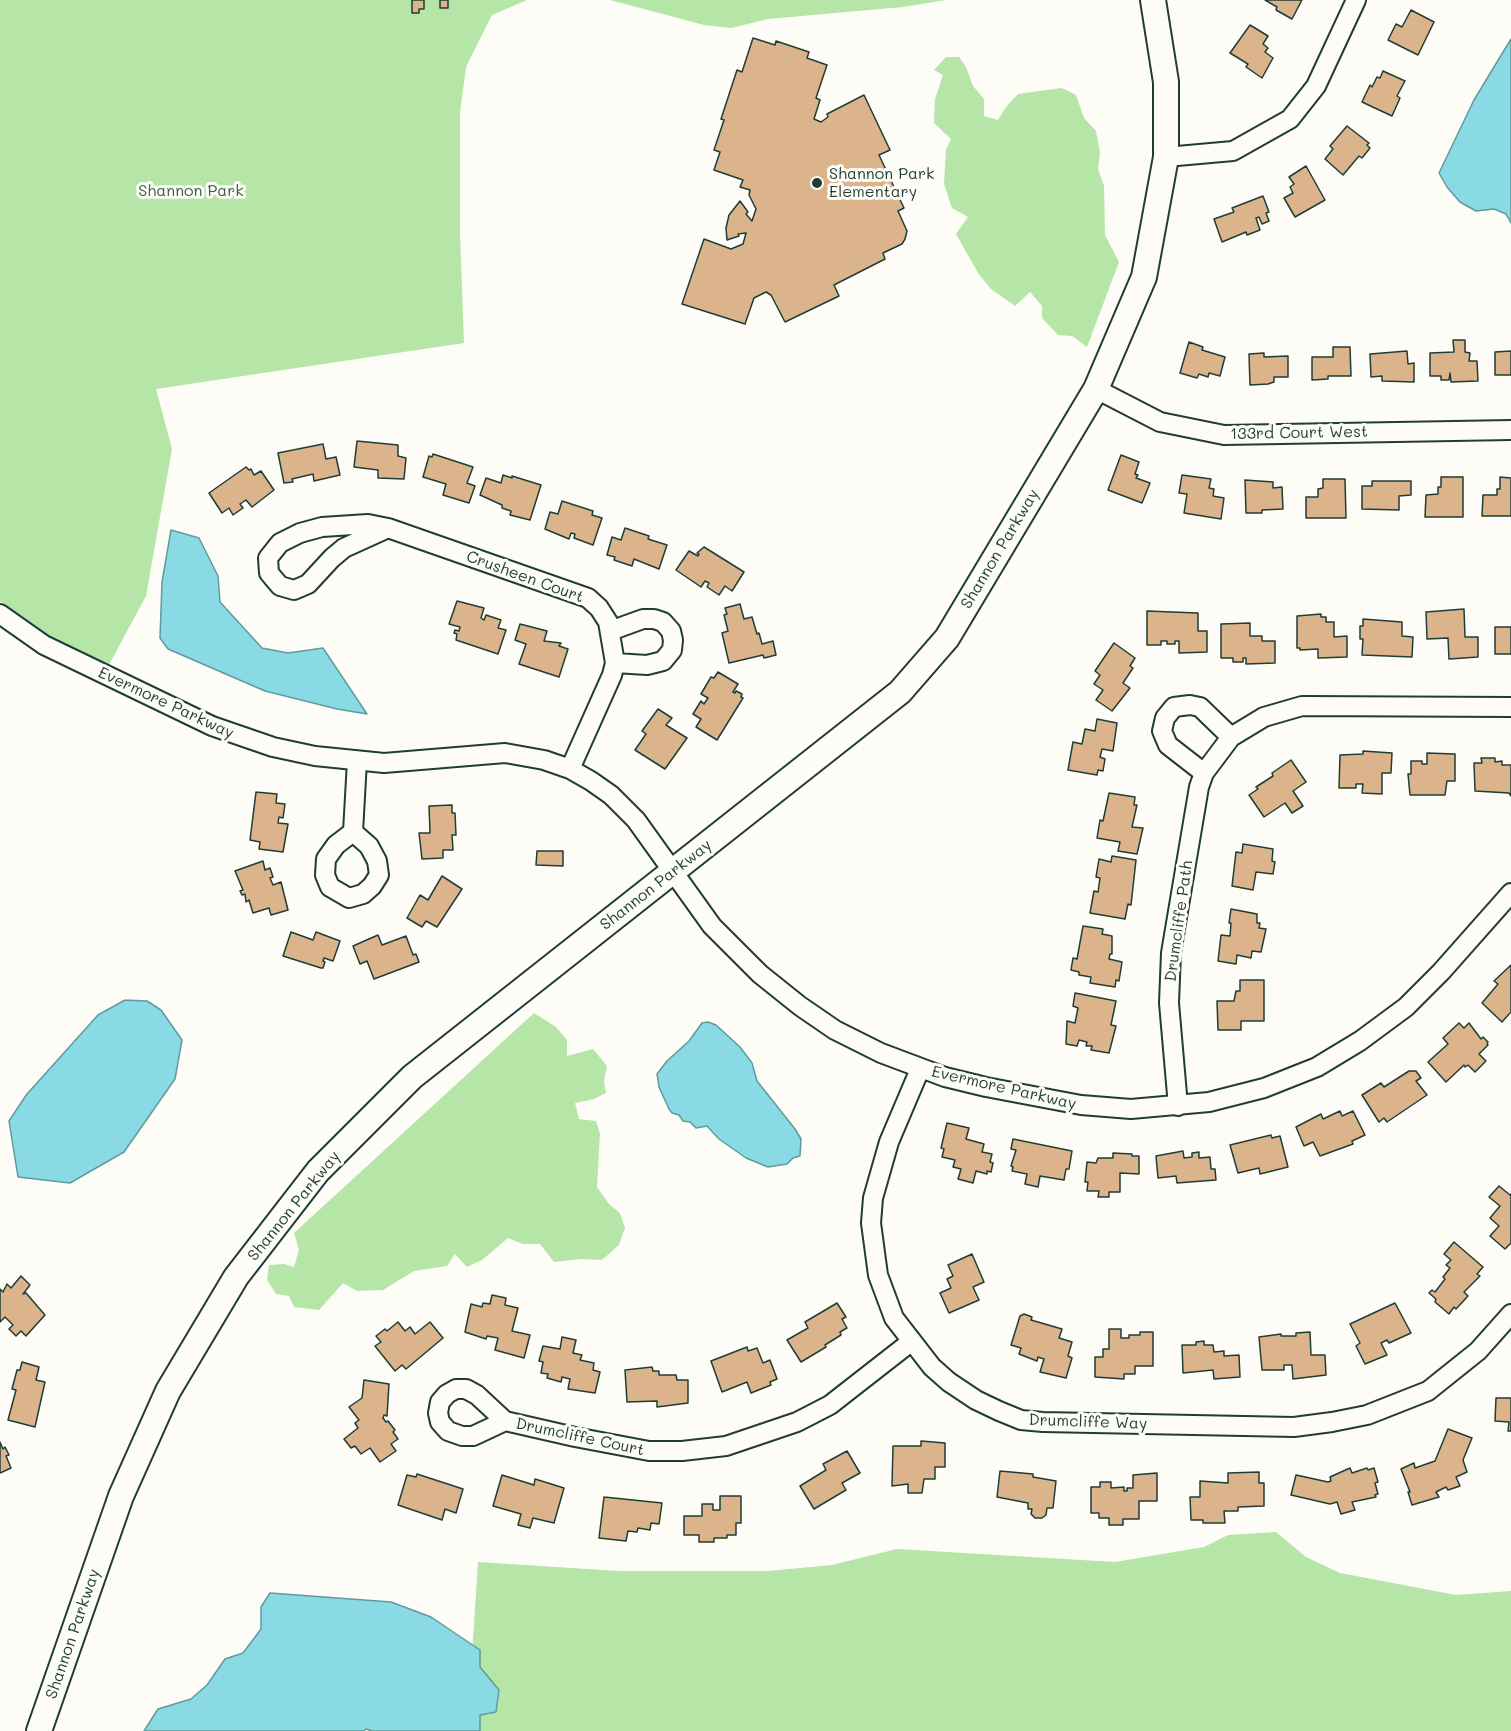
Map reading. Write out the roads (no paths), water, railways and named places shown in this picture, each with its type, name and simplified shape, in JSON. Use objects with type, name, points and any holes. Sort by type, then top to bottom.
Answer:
[{"type":"street","name":"Shannon Parkway","points":[[39,1731],[121,1496],[168,1391],[236,1277],[318,1171],[412,1077],[900,692],[946,638],[1096,389],[1144,277],[1166,157],[1166,82],[1153,0]]},
{"type":"street","points":[[1166,157],[1233,151],[1290,119],[1316,86],[1356,0]]},
{"type":"street","name":"133rd Court West","points":[[1096,389],[1160,422],[1224,435],[1511,430]]},
{"type":"street","name":"Crusheen Court","points":[[388,528],[344,548],[308,584],[294,590],[280,586],[269,573],[268,558],[280,543],[300,533],[322,526],[368,524],[388,528],[588,598],[599,608],[608,622],[615,663],[612,675],[570,769]]},
{"type":"street","name":"Evermore Parkway","points":[[0,615],[44,645],[212,726],[293,752],[384,763],[505,753],[544,760],[570,769],[599,786],[636,820],[712,926],[760,974],[835,1029],[881,1053],[921,1069],[986,1087],[1081,1105],[1131,1109],[1178,1106],[1209,1102],[1291,1079],[1342,1053],[1384,1024],[1421,993],[1511,893]]},
{"type":"street","points":[[610,631],[643,619],[654,619],[663,622],[673,640],[672,650],[663,661],[647,665],[615,663]]},
{"type":"street","points":[[1204,773],[1168,745],[1162,731],[1165,718],[1174,707],[1190,705],[1200,707],[1231,737]]},
{"type":"street","name":"Drumcliffe Path","points":[[1178,1106],[1170,1014],[1171,953],[1199,787],[1204,773],[1231,737],[1264,717],[1302,706],[1511,707]]},
{"type":"street","points":[[353,832],[357,761]]},
{"type":"street","name":"Drumcliffe Way","points":[[921,1069],[902,1109],[879,1171],[873,1198],[872,1223],[878,1275],[894,1318],[932,1367],[976,1400],[1021,1420],[1294,1427],[1367,1415],[1428,1391],[1478,1351],[1511,1314]]},
{"type":"street","name":"Drumcliffe Court","points":[[505,1421],[649,1451],[682,1451],[726,1446],[797,1422],[830,1405],[912,1341]]},
{"type":"water","points":[[1511,39],[1511,223],[1506,214],[1494,209],[1476,211],[1460,202],[1439,173],[1474,100]]},
{"type":"water","points":[[171,530],[199,538],[218,576],[220,602],[262,648],[288,653],[323,648],[367,714],[265,691],[168,649],[160,638],[162,582]]},
{"type":"water","points":[[125,1000],[147,1001],[161,1010],[182,1040],[175,1079],[124,1152],[70,1183],[18,1177],[9,1121],[27,1094],[98,1015]]},
{"type":"water","points":[[708,1022],[716,1025],[740,1047],[752,1063],[757,1081],[801,1139],[800,1156],[793,1158],[787,1164],[768,1167],[746,1158],[719,1139],[707,1126],[696,1128],[669,1109],[659,1087],[657,1074],[667,1061],[689,1041],[702,1023]]},
{"type":"water","points":[[270,1593],[391,1602],[431,1617],[480,1650],[480,1667],[499,1690],[496,1712],[480,1715],[480,1731],[372,1731],[366,1729],[363,1731],[144,1731],[158,1709],[191,1699],[207,1685],[225,1659],[243,1653],[261,1629],[261,1607]]},
{"type":"place","name":"Shannon Park Elementary","points":[[817,183]]},
{"type":"park label","name":"Shannon Park","points":[[191,191]]}]
